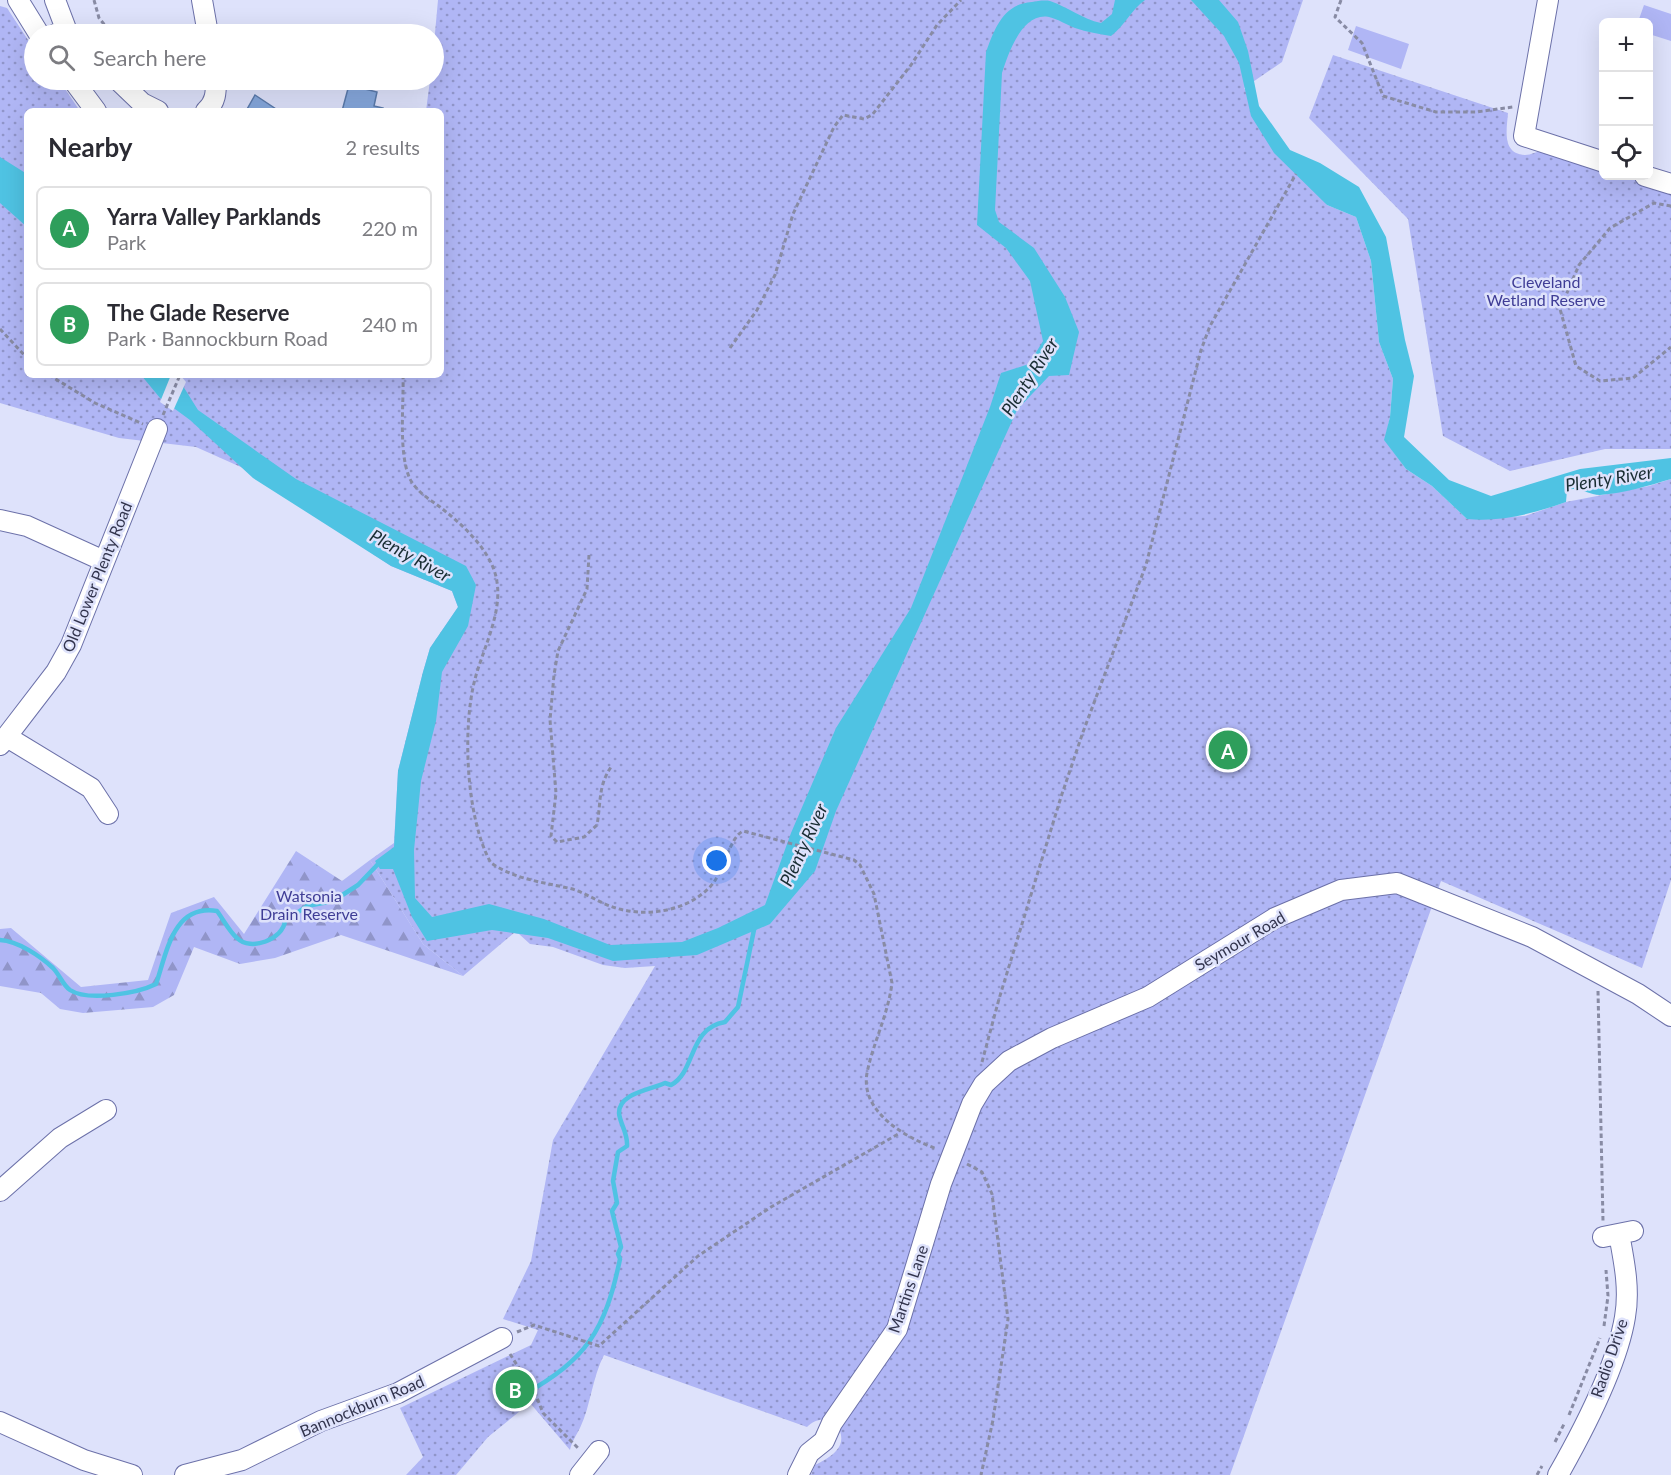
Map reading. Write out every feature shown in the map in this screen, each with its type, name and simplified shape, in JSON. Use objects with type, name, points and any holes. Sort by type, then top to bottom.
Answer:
[{"type":"street","points":[[9,0],[21,7],[32,24]]},
{"type":"street","points":[[55,0],[64,24]]},
{"type":"street","points":[[202,0],[206,24]]},
{"type":"street","points":[[1548,0],[1527,108],[1524,136],[1599,160]]},
{"type":"street","points":[[80,90],[94,108]]},
{"type":"street","points":[[128,90],[142,103],[152,108]]},
{"type":"street","points":[[208,108],[214,99],[215,90]]},
{"type":"street","points":[[1653,178],[1671,184]]},
{"type":"street","name":"Old Lower Plenty Road","points":[[3,741],[56,672],[71,645],[157,429]]},
{"type":"street","points":[[0,520],[27,526],[104,561]]},
{"type":"street","points":[[3,741],[91,788],[108,814]]},
{"type":"street","name":"Seymour Road","points":[[984,1084],[1009,1060],[1052,1038],[1148,997],[1275,918],[1341,890],[1397,883],[1532,937],[1638,994],[1671,1016]]},
{"type":"street","name":"Martins Lane","points":[[798,1475],[809,1453],[824,1441],[832,1423],[885,1350],[897,1329],[941,1184],[972,1104],[984,1084]]},
{"type":"street","points":[[0,1191],[60,1138],[106,1110]]},
{"type":"street","name":"Radio Drive","points":[[1558,1475],[1579,1437],[1615,1353],[1626,1316],[1627,1278],[1618,1234]]},
{"type":"street","name":"Bannockburn Road","points":[[185,1475],[242,1460],[321,1421],[398,1393],[502,1338]]},
{"type":"street","points":[[0,1422],[84,1460],[132,1475]]},
{"type":"path","points":[[94,0],[99,18],[104,24]]},
{"type":"path","points":[[730,348],[758,310],[775,275],[793,214],[834,127],[843,116],[864,119],[872,116],[937,26],[961,0]]},
{"type":"path","points":[[1341,0],[1335,17],[1362,43],[1383,96],[1436,112],[1476,112],[1506,106],[1527,108]]},
{"type":"path","points":[[984,1084],[982,1064],[999,999],[1083,732],[1146,565],[1210,326],[1296,174]]},
{"type":"path","points":[[1671,206],[1654,203],[1610,228],[1579,265],[1560,309],[1576,366],[1600,381],[1633,378],[1671,347]]},
{"type":"path","points":[[0,329],[24,355]]},
{"type":"path","points":[[54,378],[95,403],[157,429],[179,378]]},
{"type":"path","points":[[403,378],[404,447],[411,480],[422,494],[442,509],[482,549],[491,563],[497,583],[496,612],[474,682],[466,738],[480,833],[491,863],[521,878],[570,888],[611,907],[644,914],[659,912],[687,902],[706,891],[718,878],[737,835],[749,832],[854,860]]},
{"type":"path","points":[[589,555],[587,589],[558,651],[554,675],[550,720],[556,793],[551,836],[557,842],[584,837],[592,833],[598,818],[603,779],[611,767]]},
{"type":"path","points":[[590,1462],[543,1413],[536,1395],[527,1384],[502,1338],[534,1325],[599,1346],[698,1256],[771,1207],[900,1133]]},
{"type":"green space","points":[[438,0],[1303,0],[1282,62],[1244,88],[1327,205],[1356,217],[1371,261],[1379,342],[1393,379],[1390,417],[1385,440],[1406,469],[1432,486],[1467,519],[1525,516],[1566,502],[1649,486],[1671,479],[1671,880],[1642,968],[1441,881],[1230,1475],[811,1475],[815,1465],[834,1454],[841,1444],[840,1431],[836,1423],[820,1420],[807,1427],[604,1355],[584,1419],[570,1450],[530,1403],[488,1437],[456,1475],[406,1475],[423,1457],[400,1408],[531,1345],[538,1330],[503,1319],[531,1261],[553,1140],[655,966],[625,968],[603,965],[553,947],[530,944],[519,934],[514,933],[463,976],[423,944],[370,860],[394,843],[398,771],[430,648],[458,607],[452,591],[391,566],[243,468],[196,447],[119,438],[0,403],[0,6],[7,8],[24,34],[24,90],[66,90],[78,108],[24,108],[24,378],[444,378],[444,108],[426,108],[429,90],[444,90],[444,24],[436,24]]},
{"type":"green space","points":[[1644,5],[1671,14],[1671,41],[1653,35],[1653,18],[1639,18]]},
{"type":"green space","points":[[1356,26],[1409,44],[1401,69],[1348,50]]},
{"type":"green space","name":"Cleveland Wetland Reserve","points":[[1333,55],[1508,113],[1507,139],[1512,150],[1517,154],[1527,155],[1543,151],[1558,153],[1599,167],[1599,180],[1637,180],[1671,191],[1671,449],[1605,449],[1510,471],[1443,436],[1408,219],[1309,118]]},
{"type":"green space","name":"Watsonia Drain Reserve","points":[[296,851],[342,881],[370,860],[423,944],[463,976],[341,935],[275,958],[240,964],[194,947],[174,995],[153,1007],[83,1013],[60,1009],[41,993],[0,986],[0,929],[11,928],[81,987],[148,980],[171,913],[214,897],[244,934]]},
{"type":"water","name":"Plenty River","points":[[1115,0],[1145,0],[1111,36],[1072,27],[1049,17],[1039,17],[1031,21],[1012,46],[1002,73],[995,210],[999,222],[1034,248],[1065,297],[1079,332],[1069,375],[1049,376],[1017,410],[836,811],[815,871],[770,924],[697,955],[613,961],[548,938],[492,930],[427,941],[412,917],[393,869],[380,869],[375,861],[394,847],[398,771],[430,648],[458,607],[452,591],[391,566],[253,478],[190,420],[160,398],[143,378],[178,378],[198,410],[296,479],[466,566],[476,585],[468,626],[442,672],[436,721],[421,781],[414,850],[415,898],[432,917],[489,904],[544,919],[610,945],[682,942],[718,928],[765,905],[791,833],[836,728],[911,608],[990,407],[1001,373],[1029,364],[1043,341],[1030,281],[1006,248],[977,225],[986,52],[993,34],[1007,12],[1022,4],[1039,1],[1050,1],[1101,23],[1112,14]]},
{"type":"water","name":"Plenty River","points":[[1191,0],[1219,0],[1238,22],[1248,51],[1259,106],[1290,150],[1320,163],[1359,187],[1386,237],[1414,376],[1404,437],[1449,480],[1491,496],[1580,469],[1671,458],[1671,479],[1645,487],[1600,495],[1571,489],[1567,490],[1566,502],[1517,516],[1480,520],[1467,519],[1432,486],[1406,469],[1384,440],[1390,417],[1393,379],[1379,342],[1371,261],[1356,217],[1327,205],[1274,153],[1251,116],[1239,63],[1224,36]]},
{"type":"water","points":[[0,157],[24,172],[24,224],[0,203]]},
{"type":"pier","points":[[170,378],[183,378],[186,382],[173,411],[160,402]]},
{"type":"building","points":[[348,90],[369,90],[377,92],[374,106],[383,108],[343,108]]},
{"type":"building","points":[[255,95],[274,108],[248,108]]},
{"type":"waterway","points":[[0,940],[14,943],[35,954],[53,968],[70,990],[78,994],[100,996],[126,993],[156,984],[174,933],[190,915],[202,911],[217,911],[231,932],[243,942],[250,944],[266,942],[279,933],[285,921],[307,906],[333,901],[358,885],[380,862]]},
{"type":"waterway","points":[[523,1395],[563,1369],[578,1355],[600,1324],[608,1306],[621,1247],[612,1211],[617,1203],[613,1181],[618,1152],[627,1146],[619,1113],[620,1106],[636,1093],[665,1083],[671,1085],[679,1079],[704,1033],[713,1026],[725,1022],[738,1007],[755,925]]},
{"type":"place","name":"Yarra Valley Parklands","points":[[1228,750]]},
{"type":"place","name":"The Glade Reserve","points":[[515,1389]]}]
